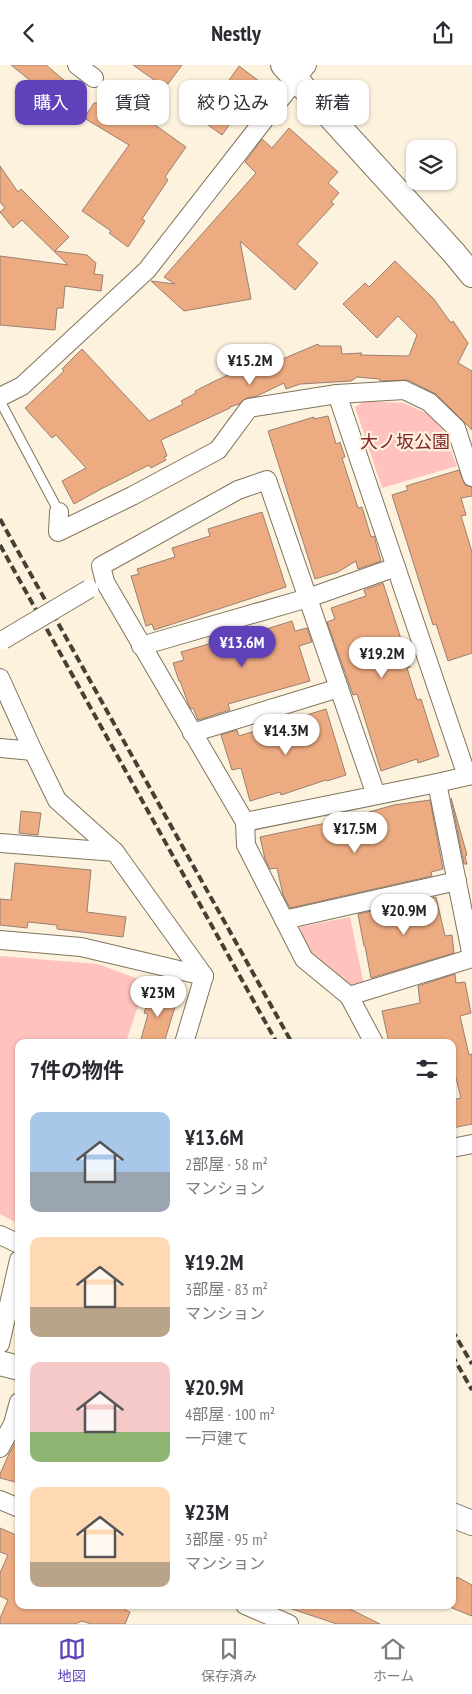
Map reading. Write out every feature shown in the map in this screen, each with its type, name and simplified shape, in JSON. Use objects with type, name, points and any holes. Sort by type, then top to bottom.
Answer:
[{"type":"main road","points":[[296,70],[472,275]]},
{"type":"main road","points":[[0,1363],[15,1367]]},
{"type":"main road","points":[[456,1517],[472,1523]]},
{"type":"street","points":[[77,65],[94,78]]},
{"type":"street","points":[[0,397],[22,386],[147,270],[296,70]]},
{"type":"street","points":[[59,512],[58,532],[132,496],[218,450],[249,408],[337,394],[404,390],[429,402],[456,428],[472,477]]},
{"type":"street","points":[[245,822],[469,775],[337,394]]},
{"type":"street","points":[[1,641],[97,585],[101,567],[238,490],[267,481],[376,795]]},
{"type":"street","points":[[141,646],[308,598],[396,567]]},
{"type":"street","points":[[97,585],[141,646],[245,822],[246,845],[304,959],[349,996],[372,1039]]},
{"type":"street","points":[[0,678],[33,751],[58,800],[115,852],[204,976]]},
{"type":"street","points":[[192,733],[339,688]]},
{"type":"street","points":[[0,748],[33,751]]},
{"type":"street","points":[[349,996],[472,957],[437,783]]},
{"type":"street","points":[[0,843],[115,852]]},
{"type":"street","points":[[284,920],[457,881]]},
{"type":"street","points":[[0,940],[81,947],[204,976]]},
{"type":"street","points":[[185,1039],[204,976]]},
{"type":"street","points":[[456,1147],[472,1144]]},
{"type":"street","points":[[0,1235],[15,1242]]},
{"type":"street","points":[[0,1344],[15,1278]]},
{"type":"street","points":[[0,1448],[15,1417]]},
{"type":"street","points":[[0,1500],[15,1506]]},
{"type":"street","points":[[254,1609],[289,1624]]},
{"type":"lane","points":[[0,401],[59,512]]},
{"type":"green space","name":"大ノ坂公園","points":[[365,401],[404,403],[428,414],[442,429],[457,466],[382,488],[355,407]]},
{"type":"green space","points":[[350,917],[364,985],[352,988],[310,957],[300,927]]},
{"type":"green space","points":[[0,956],[98,964],[146,982],[127,1039],[15,1039],[15,1222],[0,1214]]},
{"type":"building","points":[[11,65],[46,65],[64,80],[30,80]]},
{"type":"building","points":[[133,65],[182,65],[169,83],[169,80],[154,80]]},
{"type":"building","points":[[239,66],[258,80],[229,80]]},
{"type":"building","points":[[94,103],[97,103],[97,125],[155,125],[186,147],[165,177],[168,180],[142,219],[145,221],[128,247],[109,233],[111,231],[82,211],[129,145],[87,120],[87,114]]},
{"type":"building","points":[[208,125],[229,125],[222,135]]},
{"type":"building","points":[[289,128],[338,172],[328,183],[339,193],[331,202],[334,204],[297,244],[318,263],[295,290],[240,241],[251,299],[184,311],[151,281],[175,284],[164,277],[256,173],[245,162],[262,139],[272,148]]},
{"type":"building","points":[[0,166],[18,192],[21,189],[69,237],[55,251],[87,255],[96,263],[94,274],[103,275],[101,291],[65,286],[63,308],[57,308],[55,330],[0,325],[0,256],[68,265],[22,220],[13,228],[0,212],[5,208],[0,202]]},
{"type":"building","points":[[395,261],[433,298],[451,323],[453,321],[468,343],[458,363],[472,371],[472,430],[436,394],[408,380],[380,381],[380,379],[357,377],[351,381],[300,384],[286,389],[284,383],[257,396],[247,398],[239,404],[161,440],[167,456],[164,457],[166,460],[151,468],[149,465],[74,504],[62,481],[86,468],[56,435],[52,438],[25,408],[64,371],[62,369],[82,349],[149,421],[183,404],[181,401],[196,393],[195,391],[262,359],[266,366],[318,344],[319,346],[341,346],[342,354],[362,353],[360,355],[409,356],[417,335],[398,316],[377,338],[343,304],[365,283],[369,287]]},
{"type":"building","points":[[328,416],[336,444],[340,442],[345,457],[342,458],[358,508],[362,507],[371,537],[374,536],[381,561],[358,569],[356,561],[338,572],[315,579],[268,431],[314,417],[314,419]]},
{"type":"building","points":[[459,470],[465,485],[472,487],[472,496],[461,498],[466,515],[461,516],[472,552],[472,653],[448,661],[436,624],[433,625],[392,495],[408,490],[406,486]]},
{"type":"building","points":[[262,512],[286,587],[154,630],[152,624],[146,626],[131,576],[139,574],[137,569],[175,557],[172,548],[210,536],[208,529]]},
{"type":"building","points":[[383,583],[410,667],[407,668],[417,700],[421,699],[439,756],[418,763],[417,759],[381,771],[357,694],[353,695],[327,622],[335,619],[331,608],[366,596],[364,590]]},
{"type":"building","points":[[292,621],[295,631],[307,628],[312,642],[299,646],[310,681],[228,704],[230,710],[198,720],[193,708],[191,709],[188,703],[173,663],[184,660],[181,652]]},
{"type":"building","points":[[326,709],[346,775],[281,795],[280,792],[250,801],[241,768],[232,770],[221,735],[237,730],[239,736]]},
{"type":"building","points":[[451,798],[467,855],[465,856],[467,864],[464,864]]},
{"type":"building","points":[[430,800],[443,869],[431,872],[432,876],[290,908],[283,895],[277,868],[270,869],[265,859],[260,837],[369,814],[369,812],[394,805]]},
{"type":"building","points":[[21,811],[41,813],[38,835],[19,833]]},
{"type":"building","points":[[15,863],[91,870],[87,912],[126,917],[123,937],[57,929],[57,925],[28,922],[27,928],[0,925],[0,899],[11,900]]},
{"type":"building","points":[[436,897],[445,936],[452,935],[454,953],[371,978],[358,914]]},
{"type":"building","points":[[455,974],[456,983],[465,982],[471,1013],[460,1016],[469,1055],[472,1054],[472,1124],[456,1127],[456,1099],[461,1098],[456,1078],[456,1039],[388,1039],[382,1011],[420,1003],[418,986]]},
{"type":"building","points":[[151,992],[177,1000],[165,1039],[141,1039],[148,1014],[144,1013]]},
{"type":"building","points":[[15,1443],[15,1482],[0,1478]]},
{"type":"building","points":[[0,1528],[15,1535],[15,1609],[125,1609],[130,1612],[125,1624],[91,1624],[82,1621],[75,1624],[0,1624],[0,1618],[8,1600],[0,1596],[0,1573],[8,1555],[0,1552]]},
{"type":"building","points":[[457,1577],[472,1585],[472,1616],[454,1609]]},
{"type":"building","points":[[292,1609],[350,1609],[380,1624],[337,1624]]},
{"type":"railway","points":[[0,519],[290,1039]]},
{"type":"railway","points":[[0,545],[275,1039]]},
{"type":"railway","points":[[456,1337],[472,1364]]},
{"type":"railway","points":[[456,1362],[472,1390]]}]
